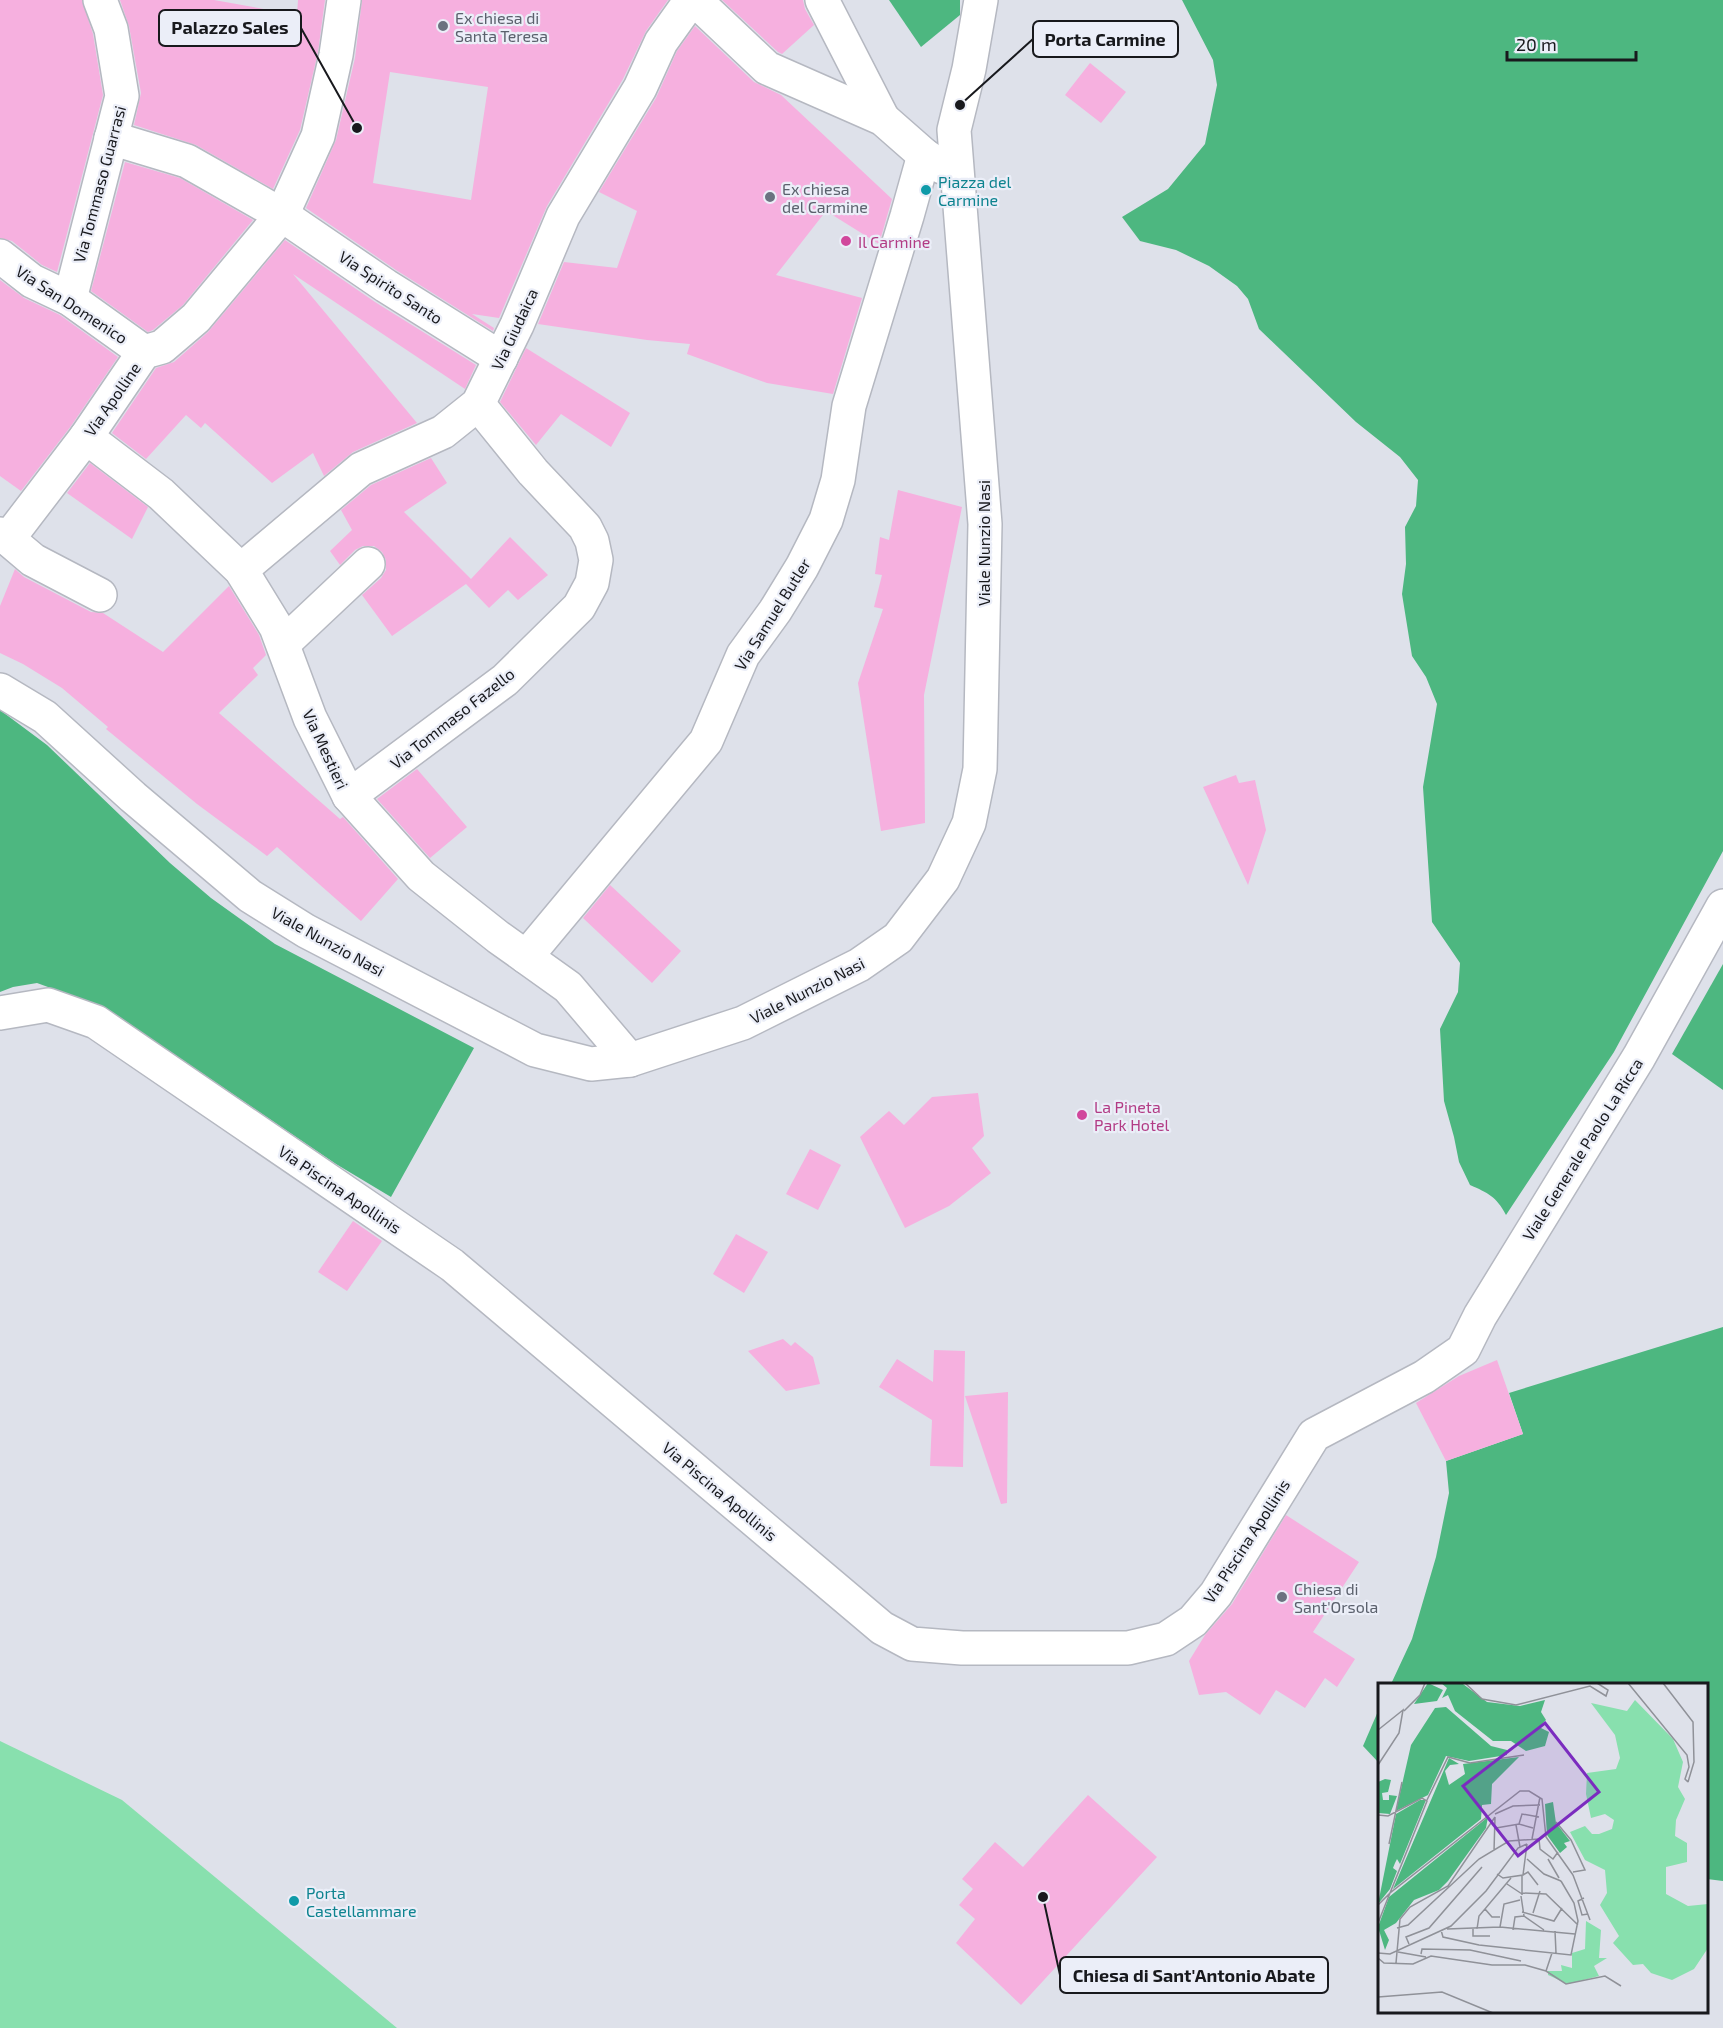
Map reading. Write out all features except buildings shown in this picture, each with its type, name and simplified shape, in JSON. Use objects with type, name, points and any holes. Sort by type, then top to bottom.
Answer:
[{"type":"street","name":"Via Tommaso Guarrasi","points":[[70,298],[122,96],[111,29],[100,0]]},
{"type":"street","name":"Via Apolline","points":[[4,536],[86,437],[144,352],[162,347],[196,318],[282,214],[318,136],[336,56],[344,0]]},
{"type":"street","name":"Via Giudaica","points":[[242,570],[362,469],[442,432],[478,404],[501,358],[563,216],[640,88],[661,42],[691,0]]},
{"type":"street","points":[[696,0],[767,68],[883,119],[924,155],[959,178]]},
{"type":"street","name":"Viale Nunzio Nasi","points":[[0,690],[45,717],[133,797],[250,896],[306,931],[535,1050],[591,1064],[630,1060],[743,1023],[859,965],[898,938],[943,879],[969,823],[980,769],[985,524],[954,130],[970,62],[981,0]]},
{"type":"street","points":[[825,6],[883,119]]},
{"type":"street","name":"Via Spirito Santo","points":[[111,138],[187,161],[282,214],[386,286],[501,358]]},
{"type":"street","name":"Via Samuel Butler","points":[[526,957],[705,741],[743,655],[776,611],[826,520],[838,480],[849,406],[924,155]]},
{"type":"street","name":"Via San Domenico","points":[[0,256],[33,281],[70,298],[144,352]]},
{"type":"street","name":"Via Tommaso Fazello","points":[[349,796],[505,680],[579,607],[592,583],[596,560],[592,541],[585,527],[533,472],[478,404]]},
{"type":"street","name":"Via Mestieri","points":[[86,437],[161,494],[242,570],[276,627],[310,718],[349,796],[421,876],[498,937],[568,987],[630,1060]]},
{"type":"street","points":[[4,536],[33,560],[100,595]]},
{"type":"street","points":[[283,644],[368,564]]},
{"type":"street","name":"Viale Generale Paolo La Ricca","points":[[1424,1377],[1463,1350],[1479,1316],[1639,1057],[1723,906]]},
{"type":"street","name":"Via Piscina Apollinis","points":[[0,1012],[48,1005],[96,1022],[452,1265],[882,1628],[912,1644],[962,1648],[1128,1648],[1166,1639],[1193,1621],[1216,1594],[1314,1435],[1424,1377]]},
{"type":"green space","points":[[889,0],[960,0],[960,15],[921,47]]},
{"type":"green space","points":[[1182,0],[1723,0],[1723,851],[1614,1052],[1506,1215],[1499,1203],[1491,1196],[1470,1185],[1459,1162],[1444,1101],[1440,1029],[1458,992],[1460,963],[1432,922],[1423,787],[1437,704],[1426,677],[1412,656],[1402,594],[1406,564],[1405,527],[1416,506],[1418,480],[1400,457],[1356,422],[1259,329],[1248,299],[1237,286],[1209,266],[1176,250],[1140,241],[1122,217],[1168,189],[1205,144],[1217,85],[1213,60]]},
{"type":"green space","points":[[0,710],[47,745],[170,863],[211,898],[275,944],[474,1048],[391,1197],[336,1164],[116,1015],[37,983],[0,992]]},
{"type":"green space","points":[[1723,964],[1723,1090],[1672,1054]]},
{"type":"green space","points":[[1723,1327],[1723,1881],[1708,1879],[1708,1683],[1391,1683],[1412,1639],[1436,1557],[1449,1493],[1446,1461],[1523,1434],[1509,1393]]},
{"type":"green space","points":[[1378,1711],[1378,1762],[1363,1746]]},
{"type":"green space","points":[[0,1741],[122,1800],[397,2028],[0,2028]]},
{"type":"place","name":"Ex chiesa di Santa Teresa","points":[[443,26]]},
{"type":"place","name":"Porta Carmine","points":[[960,105]]},
{"type":"place","name":"Palazzo Sales","points":[[357,128]]},
{"type":"place","name":"Piazza del Carmine","points":[[926,190]]},
{"type":"place","name":"Ex chiesa del Carmine","points":[[770,197]]},
{"type":"place","name":"Il Carmine","points":[[846,241]]},
{"type":"place","name":"La Pineta Park Hotel","points":[[1082,1115]]},
{"type":"place","name":"Chiesa di Sant'Orsola","points":[[1282,1597]]},
{"type":"place","name":"Chiesa di Sant'Antonio Abate","points":[[1043,1897]]},
{"type":"place","name":"Porta Castellammare","points":[[294,1901]]}]
